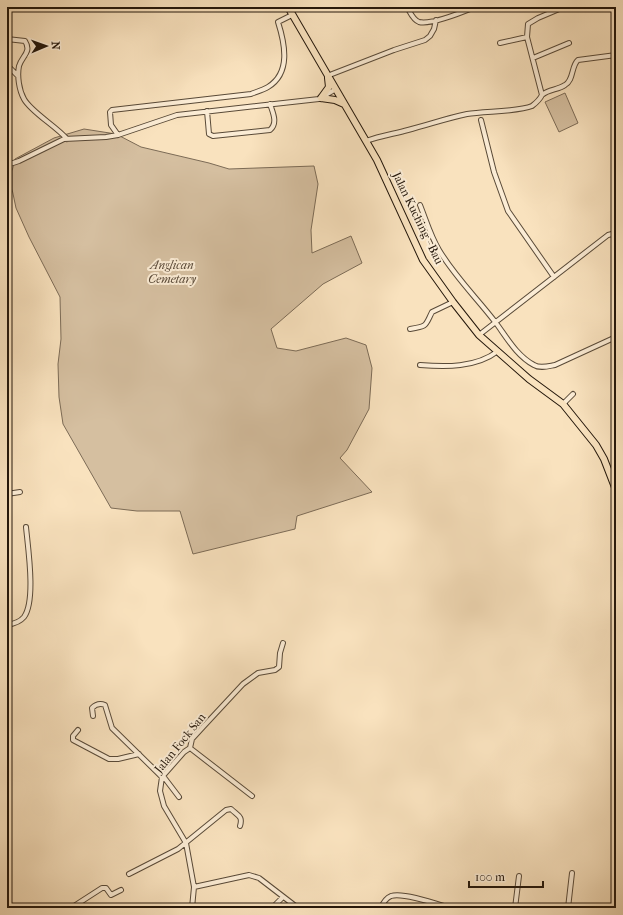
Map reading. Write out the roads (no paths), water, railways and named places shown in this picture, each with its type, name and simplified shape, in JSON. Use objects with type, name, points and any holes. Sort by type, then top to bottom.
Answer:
[{"type":"main road","name":"Jalan Kuching - Bau","points":[[288,7],[377,160],[423,260],[479,335],[529,379],[563,404],[596,445],[604,459],[616,490]]},
{"type":"main road","points":[[327,76],[329,87],[321,98],[335,100],[344,104]]},
{"type":"street","points":[[407,7],[413,17],[418,21],[429,22],[475,7]]},
{"type":"street","points":[[542,95],[527,37],[527,28],[529,23],[564,7]]},
{"type":"street","points":[[118,135],[111,125],[110,112],[112,110],[251,94],[273,84],[280,74],[285,56],[284,40],[278,22],[292,15]]},
{"type":"street","points":[[327,76],[394,50],[425,40],[430,36],[434,29],[436,20]]},
{"type":"street","points":[[500,43],[527,37]]},
{"type":"street","points":[[7,39],[25,41],[28,45],[28,50],[19,66],[18,76],[21,91],[25,100],[67,139]]},
{"type":"street","points":[[533,58],[569,43]]},
{"type":"street","points":[[366,141],[383,135],[407,131],[450,118],[532,106],[546,92],[569,82],[574,64],[578,60],[616,55]]},
{"type":"street","points":[[7,65],[18,76]]},
{"type":"street","points":[[7,164],[19,161],[67,139],[118,135],[170,117],[207,111],[321,98],[336,90]]},
{"type":"street","points":[[207,111],[209,134],[213,136],[270,130],[274,127],[275,122],[270,104]]},
{"type":"street","points":[[481,120],[494,172],[508,211],[554,277]]},
{"type":"street","points":[[420,206],[439,250],[461,281],[495,322],[516,351],[536,366],[547,367],[616,337]]},
{"type":"street","points":[[479,335],[608,235],[612,234],[616,236]]},
{"type":"street","points":[[410,329],[425,326],[428,323],[432,312],[453,302]]},
{"type":"street","points":[[420,365],[462,365],[485,359],[498,351]]},
{"type":"street","points":[[563,404],[573,394]]},
{"type":"street","points":[[7,494],[20,492]]},
{"type":"street","points":[[7,625],[17,622],[23,618],[29,605],[31,590],[26,527]]},
{"type":"street","name":"Jalan Fock San","points":[[192,908],[194,887],[186,842],[164,806],[160,791],[162,776],[184,752],[190,748],[192,739],[244,684],[258,673],[279,668],[280,653],[283,643]]},
{"type":"street","points":[[93,716],[92,708],[94,705],[105,705],[112,728],[162,776],[179,797]]},
{"type":"street","points":[[78,730],[72,736],[73,740],[106,758],[118,759],[138,754]]},
{"type":"street","points":[[190,748],[252,796]]},
{"type":"street","points":[[129,874],[178,849],[229,809],[242,820],[240,826]]},
{"type":"street","points":[[568,908],[572,873]]},
{"type":"street","points":[[194,887],[236,876],[249,875],[259,878],[298,908]]},
{"type":"street","points":[[515,908],[519,876]]},
{"type":"street","points":[[71,908],[102,888],[106,888],[111,895],[121,890]]},
{"type":"street","points":[[381,908],[385,900],[392,896],[398,896],[423,900],[450,908]]},
{"type":"street","points":[[272,908],[283,897]]},
{"type":"park label","name":"Anglican Cemetary","points":[[172,272]]}]
